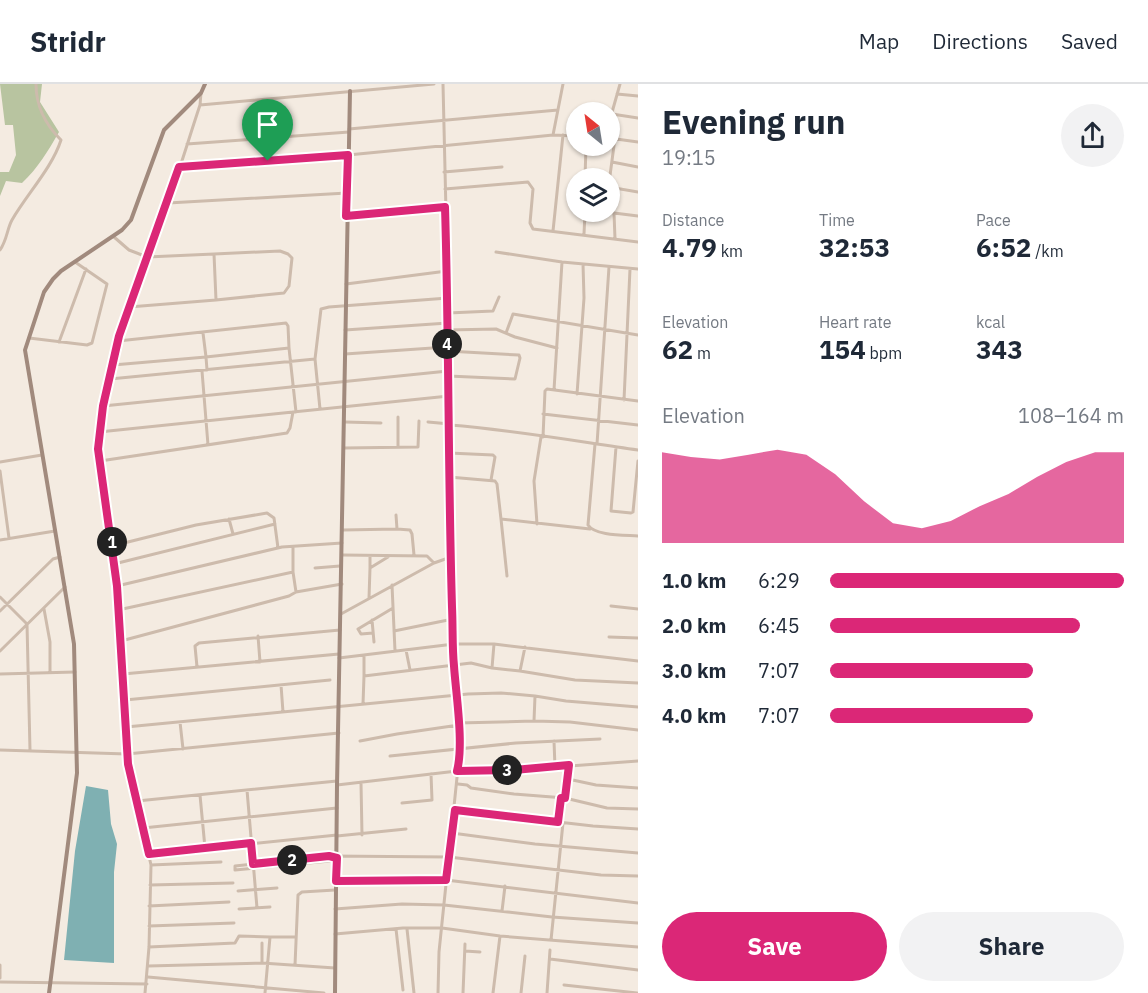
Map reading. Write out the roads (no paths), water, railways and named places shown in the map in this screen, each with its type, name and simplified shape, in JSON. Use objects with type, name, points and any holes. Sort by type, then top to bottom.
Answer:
[{"type":"street","points":[[0,250],[5,243],[11,221],[58,149],[61,140],[44,120],[39,108],[36,84]]},
{"type":"street","points":[[145,993],[148,977],[151,865],[127,754],[117,586],[100,461],[99,432],[118,341],[168,203],[205,84]]},
{"type":"street","points":[[200,105],[434,84]]},
{"type":"street","points":[[438,993],[446,880],[458,784],[459,749],[457,695],[453,665],[443,84]]},
{"type":"street","points":[[553,135],[563,84]]},
{"type":"street","points":[[615,102],[620,84]]},
{"type":"street","points":[[335,993],[339,656],[345,422],[346,216],[350,91]]},
{"type":"street","points":[[49,993],[77,773],[74,644],[25,350],[44,292],[61,271],[114,237],[131,220],[159,139],[164,130],[201,93]]},
{"type":"street","points":[[617,94],[638,96]]},
{"type":"street","points":[[187,144],[558,110]]},
{"type":"street","points":[[620,115],[638,118]]},
{"type":"street","points":[[553,231],[563,135]]},
{"type":"street","points":[[179,167],[348,155],[566,135]]},
{"type":"street","points":[[620,139],[638,142]]},
{"type":"street","points":[[611,168],[613,156]]},
{"type":"street","points":[[612,162],[638,167]]},
{"type":"street","points":[[444,171],[502,167]]},
{"type":"street","points":[[445,189],[528,182],[533,189],[530,225],[533,229],[638,242]]},
{"type":"street","points":[[620,189],[638,192]]},
{"type":"street","points":[[168,203],[347,193]]},
{"type":"street","points":[[346,216],[445,207]]},
{"type":"street","points":[[620,214],[638,216]]},
{"type":"street","points":[[584,234],[585,222]]},
{"type":"street","points":[[614,222],[615,238]]},
{"type":"street","points":[[114,237],[129,250],[147,257],[280,251],[292,258],[289,286],[284,293],[129,307]]},
{"type":"street","points":[[496,252],[562,262],[638,269]]},
{"type":"street","points":[[214,254],[216,300]]},
{"type":"street","points":[[28,338],[87,345],[92,343],[108,284],[75,262]]},
{"type":"street","points":[[554,390],[562,262]]},
{"type":"street","points":[[577,393],[584,298],[584,264]]},
{"type":"street","points":[[590,529],[587,521],[596,444],[609,267]]},
{"type":"street","points":[[624,400],[630,268]]},
{"type":"street","points":[[59,342],[86,269]]},
{"type":"street","points":[[346,284],[447,271]]},
{"type":"street","points":[[448,314],[493,311],[499,297]]},
{"type":"street","points":[[320,409],[315,359],[321,309],[448,298]]},
{"type":"street","points":[[506,333],[513,314],[638,335]]},
{"type":"street","points":[[100,461],[286,433],[295,412],[288,326],[285,323],[118,341]]},
{"type":"street","points":[[345,330],[448,323]]},
{"type":"street","points":[[447,330],[496,329],[515,337],[557,348]]},
{"type":"street","points":[[203,333],[206,357],[204,396],[208,445]]},
{"type":"street","points":[[113,365],[289,348]]},
{"type":"street","points":[[345,354],[447,349],[519,355],[520,357],[515,379],[448,376]]},
{"type":"street","points":[[110,379],[315,359]]},
{"type":"street","points":[[103,406],[448,371]]},
{"type":"street","points":[[537,524],[534,481],[542,437],[545,390],[638,401]]},
{"type":"street","points":[[99,432],[449,396]]},
{"type":"street","points":[[543,414],[638,425]]},
{"type":"street","points":[[398,417],[398,447]]},
{"type":"street","points":[[345,422],[381,423]]},
{"type":"street","points":[[344,448],[418,447],[419,422]]},
{"type":"street","points":[[428,422],[638,450]]},
{"type":"street","points":[[615,447],[611,511],[633,512],[638,461]]},
{"type":"street","points":[[449,453],[493,455],[495,457],[491,480]]},
{"type":"street","points":[[0,462],[42,455]]},
{"type":"street","points":[[0,471],[9,538]]},
{"type":"street","points":[[449,477],[491,480],[497,484],[507,576]]},
{"type":"street","points":[[112,546],[174,530],[267,513],[272,516],[275,524],[278,548]]},
{"type":"street","points":[[396,515],[397,529]]},
{"type":"street","points":[[229,519],[233,534]]},
{"type":"street","points":[[501,519],[638,536]]},
{"type":"street","points":[[114,564],[275,524]]},
{"type":"street","points":[[343,530],[410,530],[414,555]]},
{"type":"street","points":[[0,540],[55,531]]},
{"type":"street","points":[[117,586],[278,548],[342,543]]},
{"type":"street","points":[[293,547],[292,572],[296,592]]},
{"type":"street","points":[[342,555],[427,556],[434,563]]},
{"type":"street","points":[[369,598],[370,556]]},
{"type":"street","points":[[369,568],[389,556]]},
{"type":"street","points":[[0,611],[53,559],[60,557]]},
{"type":"street","points":[[340,615],[434,563],[451,557]]},
{"type":"street","points":[[315,568],[342,566]]},
{"type":"street","points":[[118,610],[292,572]]},
{"type":"street","points":[[120,641],[289,596],[296,592],[342,584]]},
{"type":"street","points":[[392,585],[395,651]]},
{"type":"street","points":[[0,651],[65,587]]},
{"type":"street","points":[[0,597],[27,624],[30,673],[30,750]]},
{"type":"street","points":[[611,606],[638,609]]},
{"type":"street","points":[[373,633],[361,634],[358,628],[393,608]]},
{"type":"street","points":[[44,609],[50,642],[50,672]]},
{"type":"street","points":[[394,631],[453,619]]},
{"type":"street","points":[[372,621],[374,642]]},
{"type":"street","points":[[197,667],[196,644],[258,636],[340,630]]},
{"type":"street","points":[[258,636],[260,662]]},
{"type":"street","points":[[609,636],[638,638]]},
{"type":"street","points":[[123,674],[364,655],[454,644],[494,644],[638,661]]},
{"type":"street","points":[[492,668],[494,644]]},
{"type":"street","points":[[520,671],[525,647]]},
{"type":"street","points":[[406,650],[410,670]]},
{"type":"street","points":[[363,704],[364,655]]},
{"type":"street","points":[[364,676],[476,663],[492,668],[575,680],[638,683]]},
{"type":"street","points":[[0,674],[75,672]]},
{"type":"street","points":[[125,700],[330,680]]},
{"type":"street","points":[[280,685],[283,712]]},
{"type":"street","points":[[126,727],[457,695],[501,693],[638,707],[638,701]]},
{"type":"street","points":[[534,721],[535,696]]},
{"type":"street","points":[[180,722],[183,748]]},
{"type":"street","points":[[360,741],[458,724],[570,722],[638,730]]},
{"type":"street","points":[[0,750],[127,754],[339,733]]},
{"type":"street","points":[[390,756],[600,739]]},
{"type":"street","points":[[554,741],[555,766]]},
{"type":"street","points":[[137,801],[247,790],[361,783],[457,771],[514,770],[638,761]]},
{"type":"street","points":[[550,940],[556,894],[560,822],[569,765]]},
{"type":"street","points":[[402,803],[432,800],[431,774]]},
{"type":"street","points":[[568,779],[596,785],[638,788]]},
{"type":"street","points":[[361,783],[363,835]]},
{"type":"street","points":[[458,784],[514,794],[563,798],[608,808],[638,809]]},
{"type":"street","points":[[247,790],[257,908]]},
{"type":"street","points":[[200,795],[206,848]]},
{"type":"street","points":[[143,828],[337,808]]},
{"type":"street","points":[[455,810],[638,829]]},
{"type":"street","points":[[149,854],[251,843],[363,835],[406,829]]},
{"type":"street","points":[[451,833],[638,853]]},
{"type":"street","points":[[253,867],[235,866],[235,870],[329,856],[337,858],[449,857],[601,875],[638,876]]},
{"type":"street","points":[[151,865],[194,865],[221,862]]},
{"type":"street","points":[[336,881],[446,880],[638,903]]},
{"type":"street","points":[[150,885],[232,883]]},
{"type":"street","points":[[502,912],[505,886]]},
{"type":"street","points":[[238,891],[277,888]]},
{"type":"street","points":[[295,965],[298,894],[335,891]]},
{"type":"street","points":[[149,906],[230,902]]},
{"type":"street","points":[[335,909],[402,904],[444,905],[552,917],[638,923]]},
{"type":"street","points":[[239,909],[270,907]]},
{"type":"street","points":[[149,926],[234,923]]},
{"type":"street","points":[[335,934],[407,928],[442,928],[500,936],[638,947]]},
{"type":"street","points":[[407,928],[414,993]]},
{"type":"street","points":[[396,929],[403,990]]},
{"type":"street","points":[[149,947],[235,943],[239,936],[296,937]]},
{"type":"street","points":[[493,993],[500,936]]},
{"type":"street","points":[[265,991],[270,937]]},
{"type":"street","points":[[261,963],[262,943]]},
{"type":"street","points":[[463,993],[465,944]]},
{"type":"street","points":[[547,993],[550,950]]},
{"type":"street","points":[[465,951],[480,952]]},
{"type":"street","points":[[520,993],[525,956]]},
{"type":"street","points":[[550,960],[638,970]]},
{"type":"street","points":[[148,966],[267,963],[334,968]]},
{"type":"street","points":[[0,965],[0,980],[147,984]]},
{"type":"street","points":[[148,977],[265,991],[324,993]]},
{"type":"street","points":[[564,985],[637,993]]},
{"type":"water","points":[[86,786],[108,790],[111,824],[117,844],[114,872],[114,963],[64,960],[75,851]]}]
